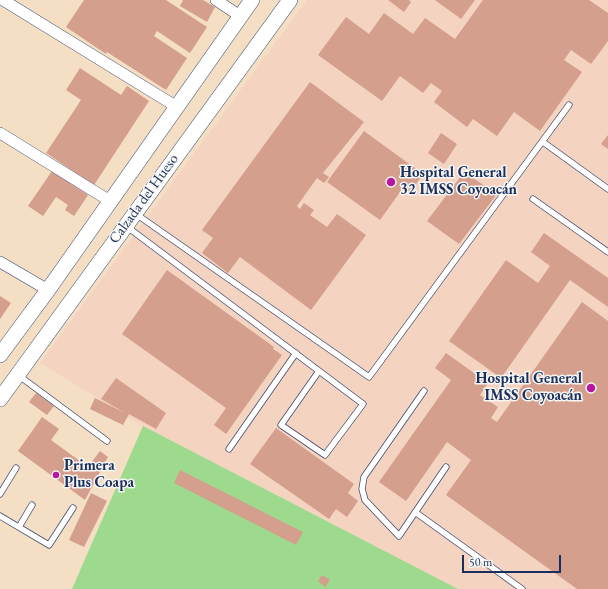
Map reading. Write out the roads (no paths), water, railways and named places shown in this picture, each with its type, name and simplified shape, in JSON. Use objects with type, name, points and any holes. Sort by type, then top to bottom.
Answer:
[{"type":"main road","name":"Calzada del Hueso","points":[[0,355],[48,290],[252,0]]},
{"type":"main road","name":"Calzada del Hueso","points":[[0,399],[290,0]]},
{"type":"street","points":[[4,0],[176,107]]},
{"type":"street","points":[[216,0],[240,16]]},
{"type":"street","points":[[0,133],[110,201]]},
{"type":"street","points":[[0,262],[48,290]]},
{"type":"lane","points":[[134,213],[369,377],[569,105]]},
{"type":"lane","points":[[543,142],[608,189]]},
{"type":"lane","points":[[533,199],[608,252]]},
{"type":"lane","points":[[125,225],[363,404],[325,455],[281,425],[319,371]]},
{"type":"lane","points":[[229,449],[296,353]]},
{"type":"lane","points":[[17,375],[107,441]]},
{"type":"lane","points":[[424,391],[364,477],[362,489],[365,500],[399,536],[446,467]]},
{"type":"lane","points":[[0,494],[16,468]]},
{"type":"lane","points":[[19,528],[32,505]]},
{"type":"lane","points":[[0,516],[49,545],[73,508]]},
{"type":"lane","points":[[415,512],[522,589]]},
{"type":"place","name":"Hospital General 32 IMSS Coyoacán","points":[[391,182]]},
{"type":"place","name":"Hospital General IMSS Coyoacán","points":[[591,388]]},
{"type":"place","name":"Primera Plus Coapa","points":[[56,475]]}]
